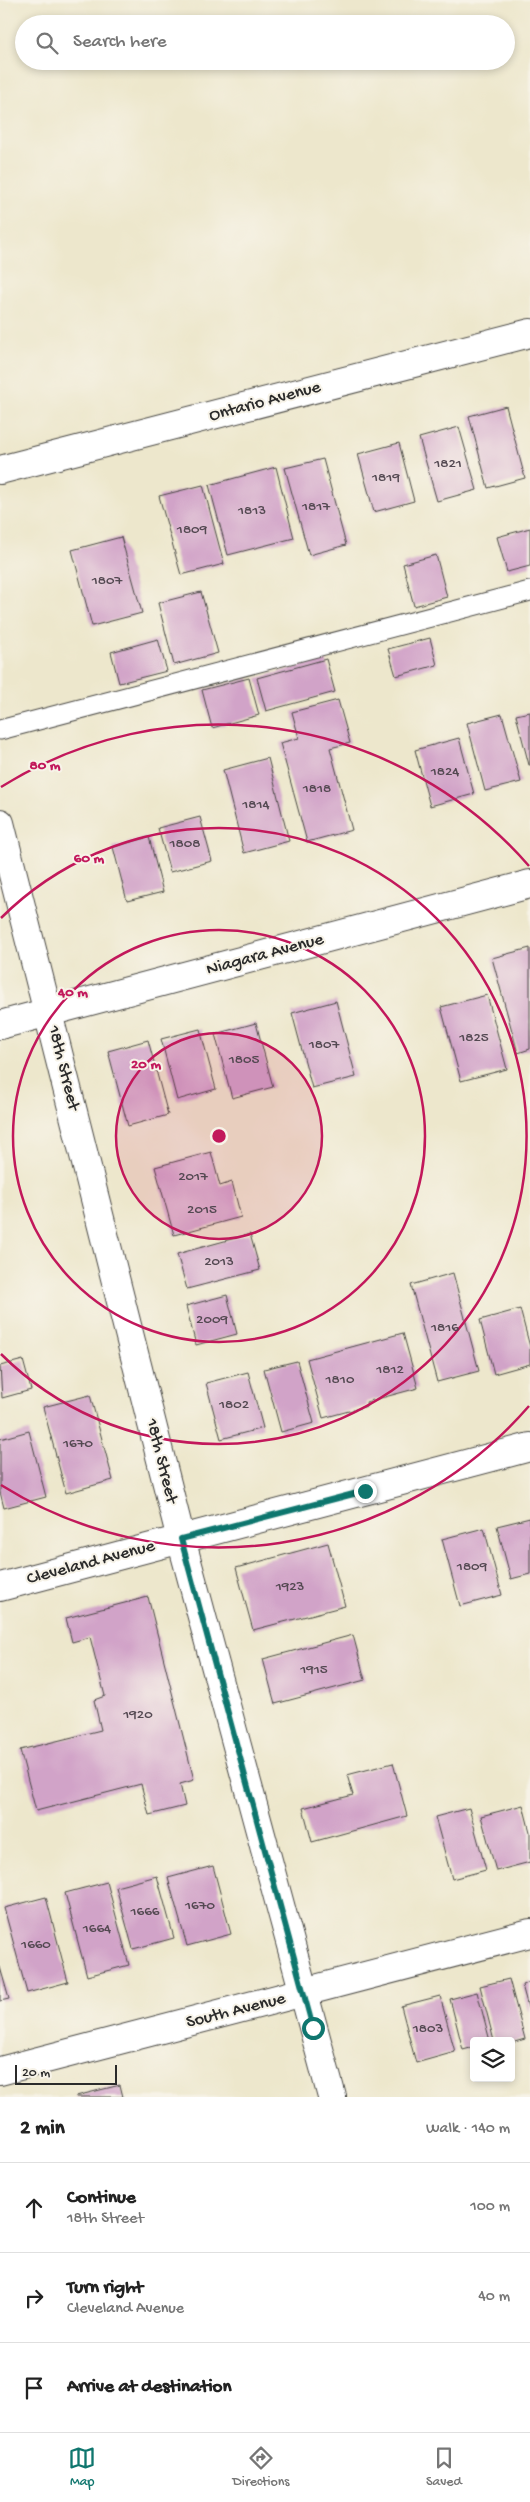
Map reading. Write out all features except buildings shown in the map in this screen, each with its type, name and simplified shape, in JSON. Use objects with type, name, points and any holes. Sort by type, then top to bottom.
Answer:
[{"type":"street","name":"Ontario Avenue","points":[[0,470],[530,333]]},
{"type":"street","name":"18th Street","points":[[0,823],[181,1539],[332,2097]]},
{"type":"street","name":"Niagara Avenue","points":[[0,1025],[530,884]]},
{"type":"street","name":"Cleveland Avenue","points":[[0,1587],[530,1448]]},
{"type":"street","name":"South Avenue","points":[[0,2071],[530,1933]]},
{"type":"lane","points":[[0,730],[530,591]]},
{"type":"route","points":[[313,2028],[181,1539],[365,1491]]}]
